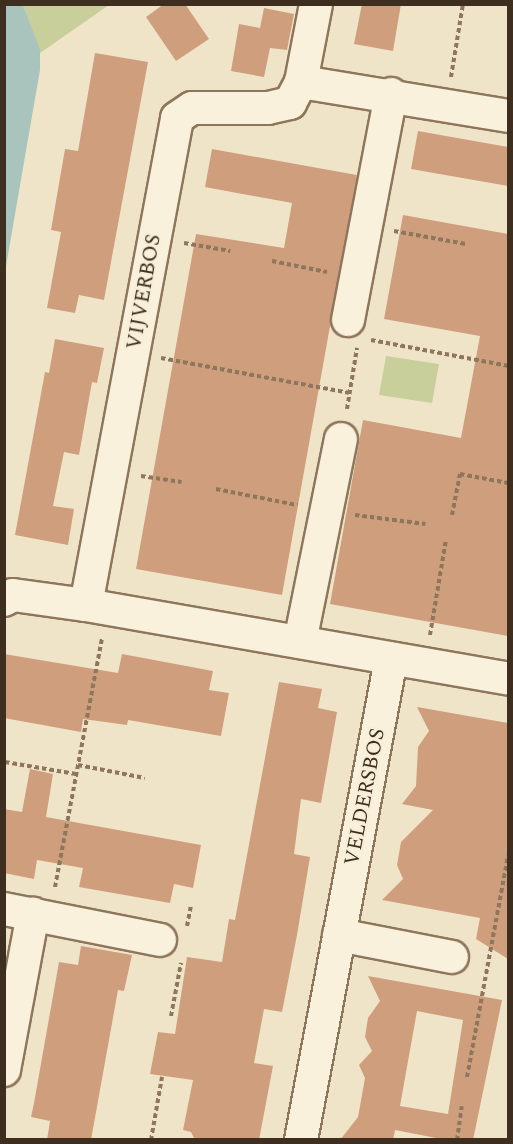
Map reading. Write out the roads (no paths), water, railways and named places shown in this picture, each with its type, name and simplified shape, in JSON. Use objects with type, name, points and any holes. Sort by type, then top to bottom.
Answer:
[{"type":"street","name":"VIJVERBOS","points":[[97,606],[111,471],[177,118],[192,108],[268,108],[290,103],[301,82],[316,4]]},
{"type":"street","points":[[301,82],[391,94],[508,116]]},
{"type":"street","points":[[348,320],[391,94]]},
{"type":"street","points":[[300,642],[341,439]]},
{"type":"street","points":[[4,600],[13,596],[97,606],[508,679]]},
{"type":"street","name":"VELDERSBOS","points":[[301,1140],[391,658]]},
{"type":"street","points":[[4,1070],[29,914],[160,940]]},
{"type":"street","points":[[339,935],[452,957]]},
{"type":"water","points":[[5,4],[23,5],[40,50],[40,70],[5,272]]}]
